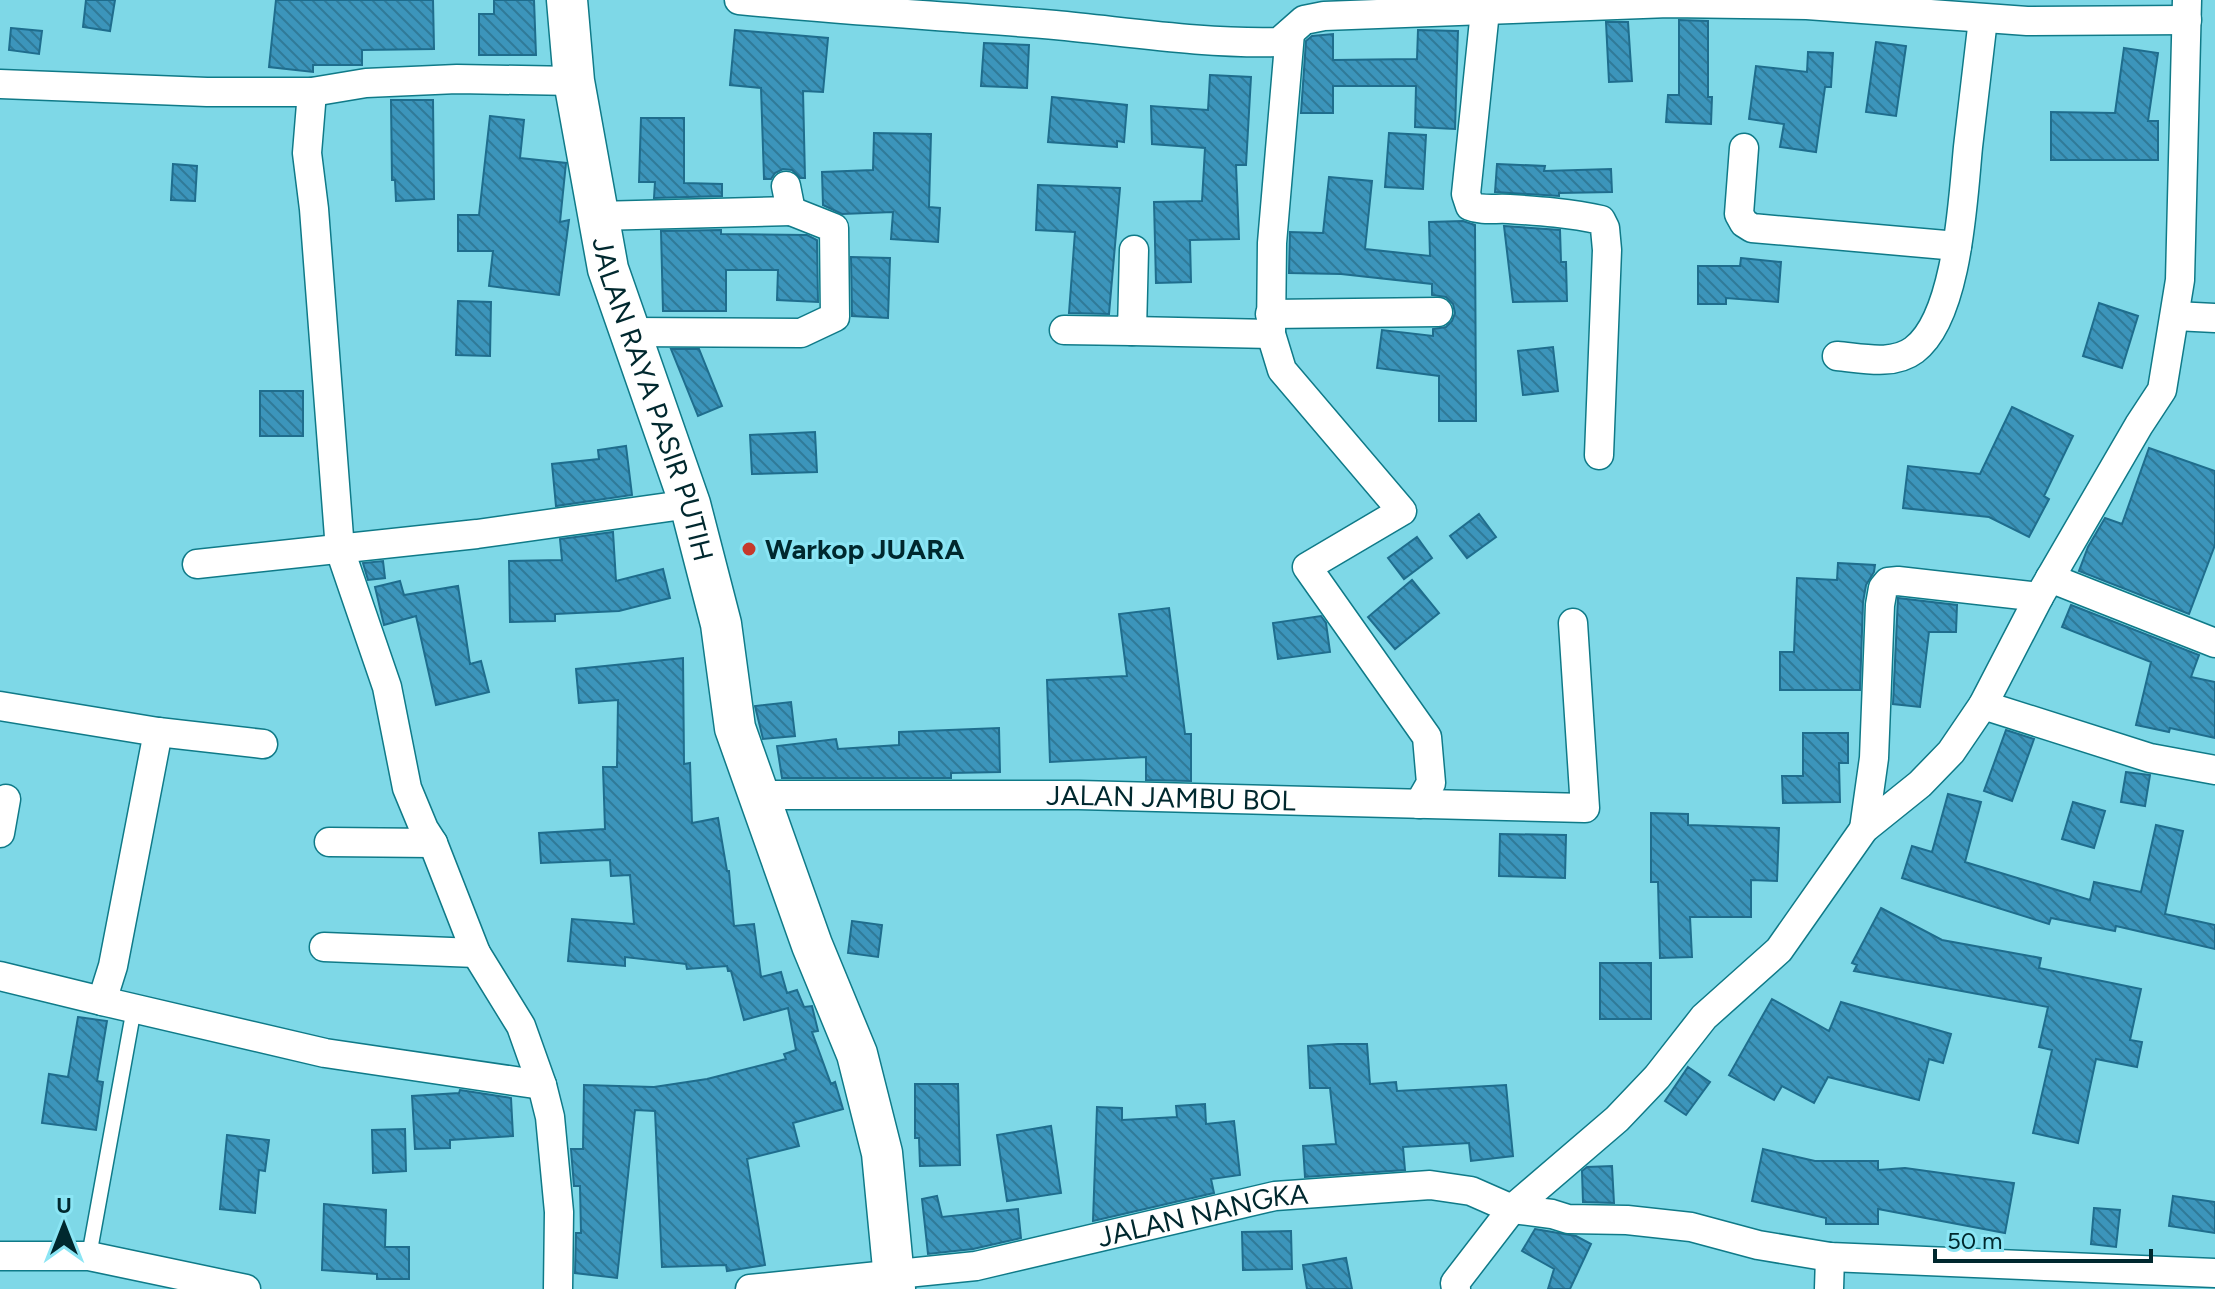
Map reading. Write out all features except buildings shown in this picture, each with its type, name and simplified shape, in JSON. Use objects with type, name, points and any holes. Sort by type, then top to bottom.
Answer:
[{"type":"street","name":"JALAN RAYA PASIR PUTIH","points":[[567,0],[574,81],[608,269],[690,504],[721,624],[735,728],[812,945],[857,1054],[882,1153],[894,1282]]},
{"type":"street","points":[[739,0],[832,10],[1055,25],[1226,43],[1279,42],[1304,20],[1324,16],[1669,2],[1935,8],[1983,19],[2027,21],[2187,10],[2180,280],[2162,390],[2045,588],[1983,705],[1951,752],[1920,784],[1864,829],[1779,950],[1704,1017],[1657,1077],[1617,1119],[1512,1209],[1455,1283],[1456,1289]]},
{"type":"street","points":[[1485,11],[1466,194],[1470,206],[1477,209],[1567,213],[1601,220],[1607,250],[1599,455]]},
{"type":"street","points":[[1837,356],[1884,360],[1913,351],[1933,327],[1947,289],[1957,246],[1983,19]]},
{"type":"street","points":[[1290,33],[1272,243],[1270,324],[1282,370],[1402,511],[1307,567],[1427,737],[1431,783],[1419,804]]},
{"type":"street","points":[[0,84],[207,92],[312,92],[366,83],[574,81]]},
{"type":"street","points":[[312,92],[307,153],[340,550],[387,687],[407,788],[433,843],[476,953],[521,1026],[542,1085],[550,1117],[559,1212],[558,1289]]},
{"type":"street","points":[[1744,148],[1739,214],[1744,223],[1752,228],[1957,246]]},
{"type":"street","points":[[597,216],[789,198],[834,228],[835,317],[801,333],[628,332]]},
{"type":"street","points":[[1132,331],[1134,250]]},
{"type":"street","points":[[1064,330],[1132,331],[1438,312]]},
{"type":"street","points":[[2175,316],[2215,318]]},
{"type":"street","points":[[197,564],[340,550],[690,504]]},
{"type":"street","points":[[1864,829],[1874,758],[1880,605],[1883,588],[1888,582],[2045,588],[2215,643]]},
{"type":"street","name":"JALAN JAMBU BOL","points":[[759,795],[1079,795],[1585,808],[1573,623]]},
{"type":"street","points":[[1983,705],[2150,758],[2215,770]]},
{"type":"street","points":[[0,706],[158,732],[263,744]]},
{"type":"street","points":[[102,1001],[113,966],[158,732]]},
{"type":"street","points":[[0,833],[6,799]]},
{"type":"street","points":[[329,842],[433,843]]},
{"type":"street","points":[[324,947],[476,953]]},
{"type":"street","points":[[0,976],[325,1053],[542,1085]]},
{"type":"street","name":"JALAN NANGKA","points":[[750,1289],[894,1282],[976,1266],[1275,1196],[1430,1185],[1471,1191],[1512,1209],[1568,1219],[1627,1220],[1691,1227],[1758,1245],[1830,1257],[2215,1273]]},
{"type":"street","points":[[0,1256],[89,1256],[190,1284],[246,1289]]},
{"type":"street","points":[[1829,1289],[1830,1257]]},
{"type":"lane","points":[[89,1256],[134,1008]]},
{"type":"place","name":"Warkop JUARA","points":[[749,549]]}]
